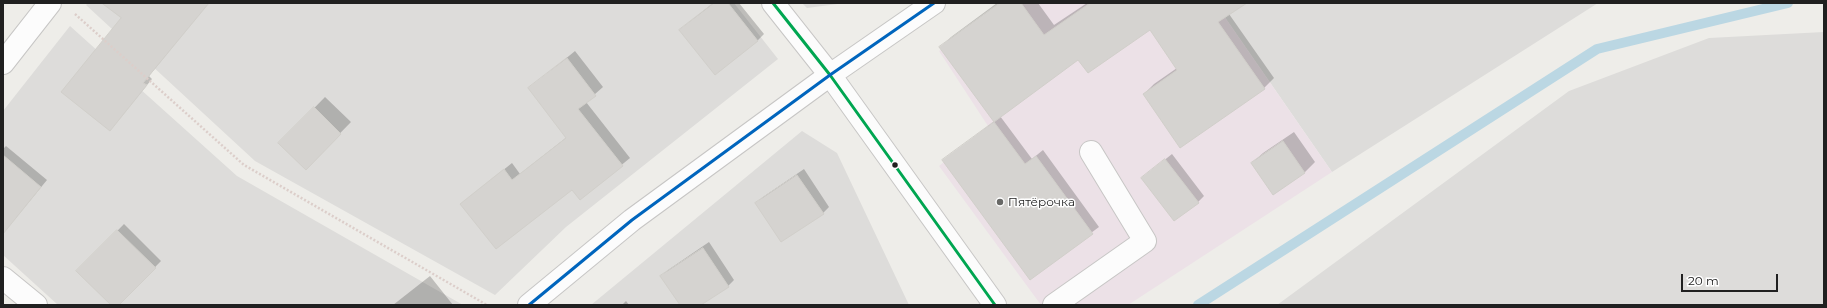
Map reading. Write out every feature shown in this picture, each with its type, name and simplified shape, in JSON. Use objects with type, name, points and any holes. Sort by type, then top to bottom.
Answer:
[{"type":"street","points":[[3,63],[50,3]]},
{"type":"street","points":[[773,3],[830,74],[995,305]]},
{"type":"street","points":[[529,305],[632,220],[830,74],[934,3]]},
{"type":"street","points":[[1054,305],[1145,241],[1091,152]]},
{"type":"street","points":[[3,278],[36,305]]},
{"type":"path","points":[[74,14],[244,165],[486,305]]},
{"type":"shaded area","points":[[88,3],[734,3],[778,59],[566,227],[495,295],[255,161],[86,5]]},
{"type":"shaded area","points":[[802,3],[845,3],[807,8]]},
{"type":"shaded area","points":[[1006,3],[1215,3],[1332,172],[1128,305],[1041,305],[939,166],[988,126],[939,51]]},
{"type":"shaded area","points":[[1215,3],[1598,3],[1332,172]]},
{"type":"shaded area","points":[[70,26],[237,176],[463,305],[58,305],[3,255],[3,111]]},
{"type":"shaded area","points":[[1824,32],[1824,305],[1277,305],[1569,91],[1709,38]]},
{"type":"shaded area","points":[[802,131],[837,153],[909,305],[591,305]]},
{"type":"building","points":[[102,3],[209,3],[143,83],[147,85],[110,131],[61,92],[121,18]]},
{"type":"building","points":[[714,3],[728,3],[758,41],[715,75],[679,30]]},
{"type":"building","points":[[1000,3],[1021,3],[1044,35],[1090,3],[1247,3],[1218,22],[1265,89],[1180,148],[1143,94],[1177,70],[1150,30],[1088,73],[1078,60],[994,122],[939,47]]},
{"type":"building","points":[[567,58],[596,96],[578,109],[623,166],[580,200],[572,190],[496,249],[460,204],[504,169],[512,180],[566,138],[528,88]]},
{"type":"building","points":[[314,107],[341,134],[306,170],[278,143]]},
{"type":"building","points":[[994,122],[1025,164],[1036,156],[1093,234],[1030,280],[942,160]]},
{"type":"building","points":[[1283,141],[1305,173],[1273,195],[1251,163]]},
{"type":"building","points":[[3,155],[41,187],[3,234]]},
{"type":"building","points":[[1165,159],[1199,203],[1174,221],[1141,178]]},
{"type":"building","points":[[797,175],[824,214],[781,242],[755,203]]},
{"type":"building","points":[[117,230],[156,268],[119,305],[111,305],[76,271]]},
{"type":"building","points":[[703,248],[729,287],[701,305],[680,305],[660,276]]},
{"type":"waterway","points":[[1198,305],[1597,49],[1788,3]]},
{"type":"transit line","points":[[773,3],[830,75],[995,305]]},
{"type":"transit line","points":[[529,305],[632,220],[830,75],[934,3]]},
{"type":"place","name":"Пятёрочка","points":[[1000,202]]}]
